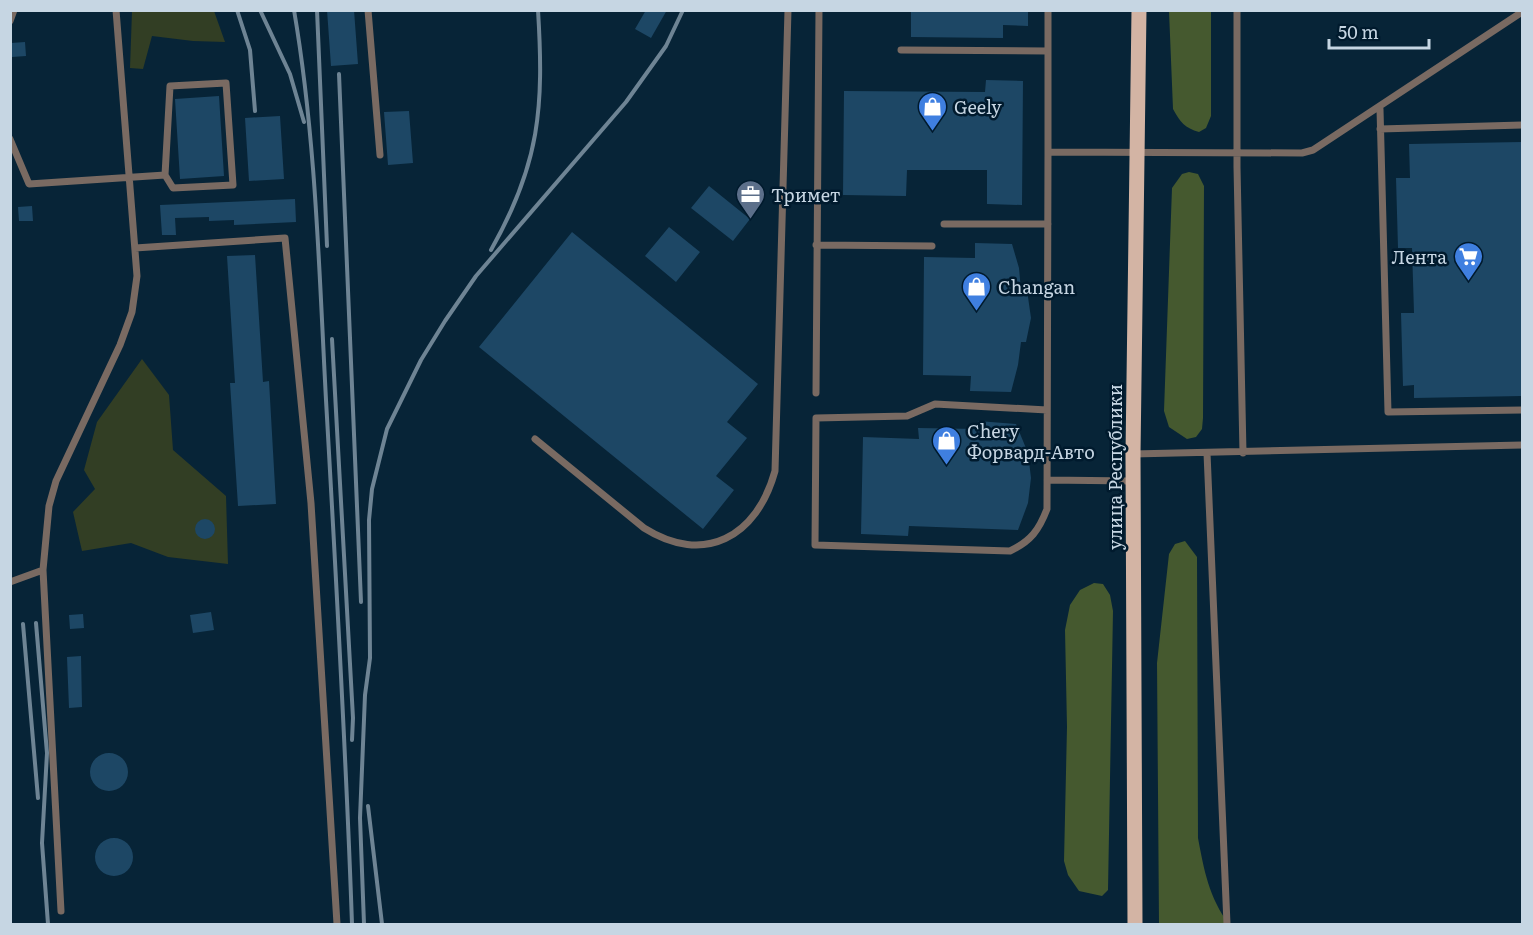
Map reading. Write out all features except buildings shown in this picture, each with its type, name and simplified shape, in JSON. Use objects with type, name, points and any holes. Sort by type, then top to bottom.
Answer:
[{"type":"main road","name":"улица Республики","points":[[1135,924],[1133,454],[1139,10]]},
{"type":"lane","points":[[10,21],[14,10]]},
{"type":"lane","points":[[60,910],[43,570],[49,506],[56,482],[120,345],[132,312],[138,276],[116,10]]},
{"type":"lane","points":[[368,10],[380,155]]},
{"type":"lane","points":[[535,439],[644,528],[662,540],[698,546],[712,544],[740,531],[763,504],[775,471],[788,10]]},
{"type":"lane","points":[[816,393],[819,10]]},
{"type":"lane","points":[[1047,410],[935,404],[907,416],[816,418],[815,545],[1010,550],[1032,537],[1041,524],[1047,509],[1048,10]]},
{"type":"lane","points":[[1238,10],[1237,154],[1243,453]]},
{"type":"lane","points":[[1048,152],[1237,154],[1302,153],[1313,150],[1380,109],[1522,12]]},
{"type":"lane","points":[[901,50],[1048,51]]},
{"type":"lane","points":[[226,83],[233,185],[173,188],[165,176],[170,86],[226,83]]},
{"type":"lane","points":[[1380,109],[1388,412],[1522,410]]},
{"type":"lane","points":[[1380,129],[1522,125]]},
{"type":"lane","points":[[10,139],[29,184],[165,176]]},
{"type":"lane","points":[[944,224],[1048,224]]},
{"type":"lane","points":[[135,248],[285,238],[311,503],[337,924]]},
{"type":"lane","points":[[816,245],[932,246]]},
{"type":"lane","points":[[1133,454],[1522,445]]},
{"type":"lane","points":[[1207,453],[1227,924]]},
{"type":"lane","points":[[1047,480],[1133,481]]},
{"type":"lane","points":[[10,582],[43,570]]},
{"type":"green space","points":[[132,11],[214,11],[225,42],[152,36],[143,69],[130,68]]},
{"type":"green space","points":[[1169,11],[1211,11],[1211,116],[1206,128],[1199,132],[1183,124],[1173,109]]},
{"type":"green space","points":[[1189,172],[1198,174],[1204,186],[1203,418],[1202,429],[1196,437],[1187,439],[1169,427],[1164,411],[1172,188],[1182,174]]},
{"type":"green space","points":[[142,359],[169,395],[173,450],[226,496],[228,564],[168,557],[131,543],[82,551],[73,512],[95,489],[84,470],[97,422]]},
{"type":"green space","points":[[1185,541],[1197,557],[1198,838],[1212,894],[1229,924],[1159,924],[1157,663],[1169,554],[1175,544]]},
{"type":"green space","points":[[1094,583],[1103,584],[1110,595],[1113,611],[1108,890],[1102,896],[1079,891],[1068,875],[1064,861],[1067,727],[1065,630],[1070,605],[1080,590]]},
{"type":"railway","points":[[237,10],[250,50],[255,111]]},
{"type":"railway","points":[[260,10],[290,74],[304,122]]},
{"type":"railway","points":[[294,10],[307,107],[316,205],[341,662],[352,924]]},
{"type":"railway","points":[[317,10],[327,246]]},
{"type":"railway","points":[[491,250],[520,190],[535,134],[540,76],[538,10]]},
{"type":"railway","points":[[364,924],[360,818],[365,695],[370,658],[369,520],[372,489],[387,429],[421,360],[476,276],[626,102],[666,46],[683,10]]},
{"type":"railway","points":[[339,74],[361,602]]},
{"type":"railway","points":[[332,339],[353,718],[352,740]]},
{"type":"railway","points":[[36,623],[47,753],[42,843],[48,924]]},
{"type":"railway","points":[[23,624],[38,798]]},
{"type":"railway","points":[[368,806],[382,924]]},
{"type":"place","name":"Geely","points":[[933,132]]},
{"type":"place","name":"Тримет","points":[[750,220]]},
{"type":"place","name":"Лента","points":[[1468,282]]},
{"type":"place","name":"Changan","points":[[977,312]]},
{"type":"place","name":"Chery Форвард-Авто","points":[[946,466]]}]
